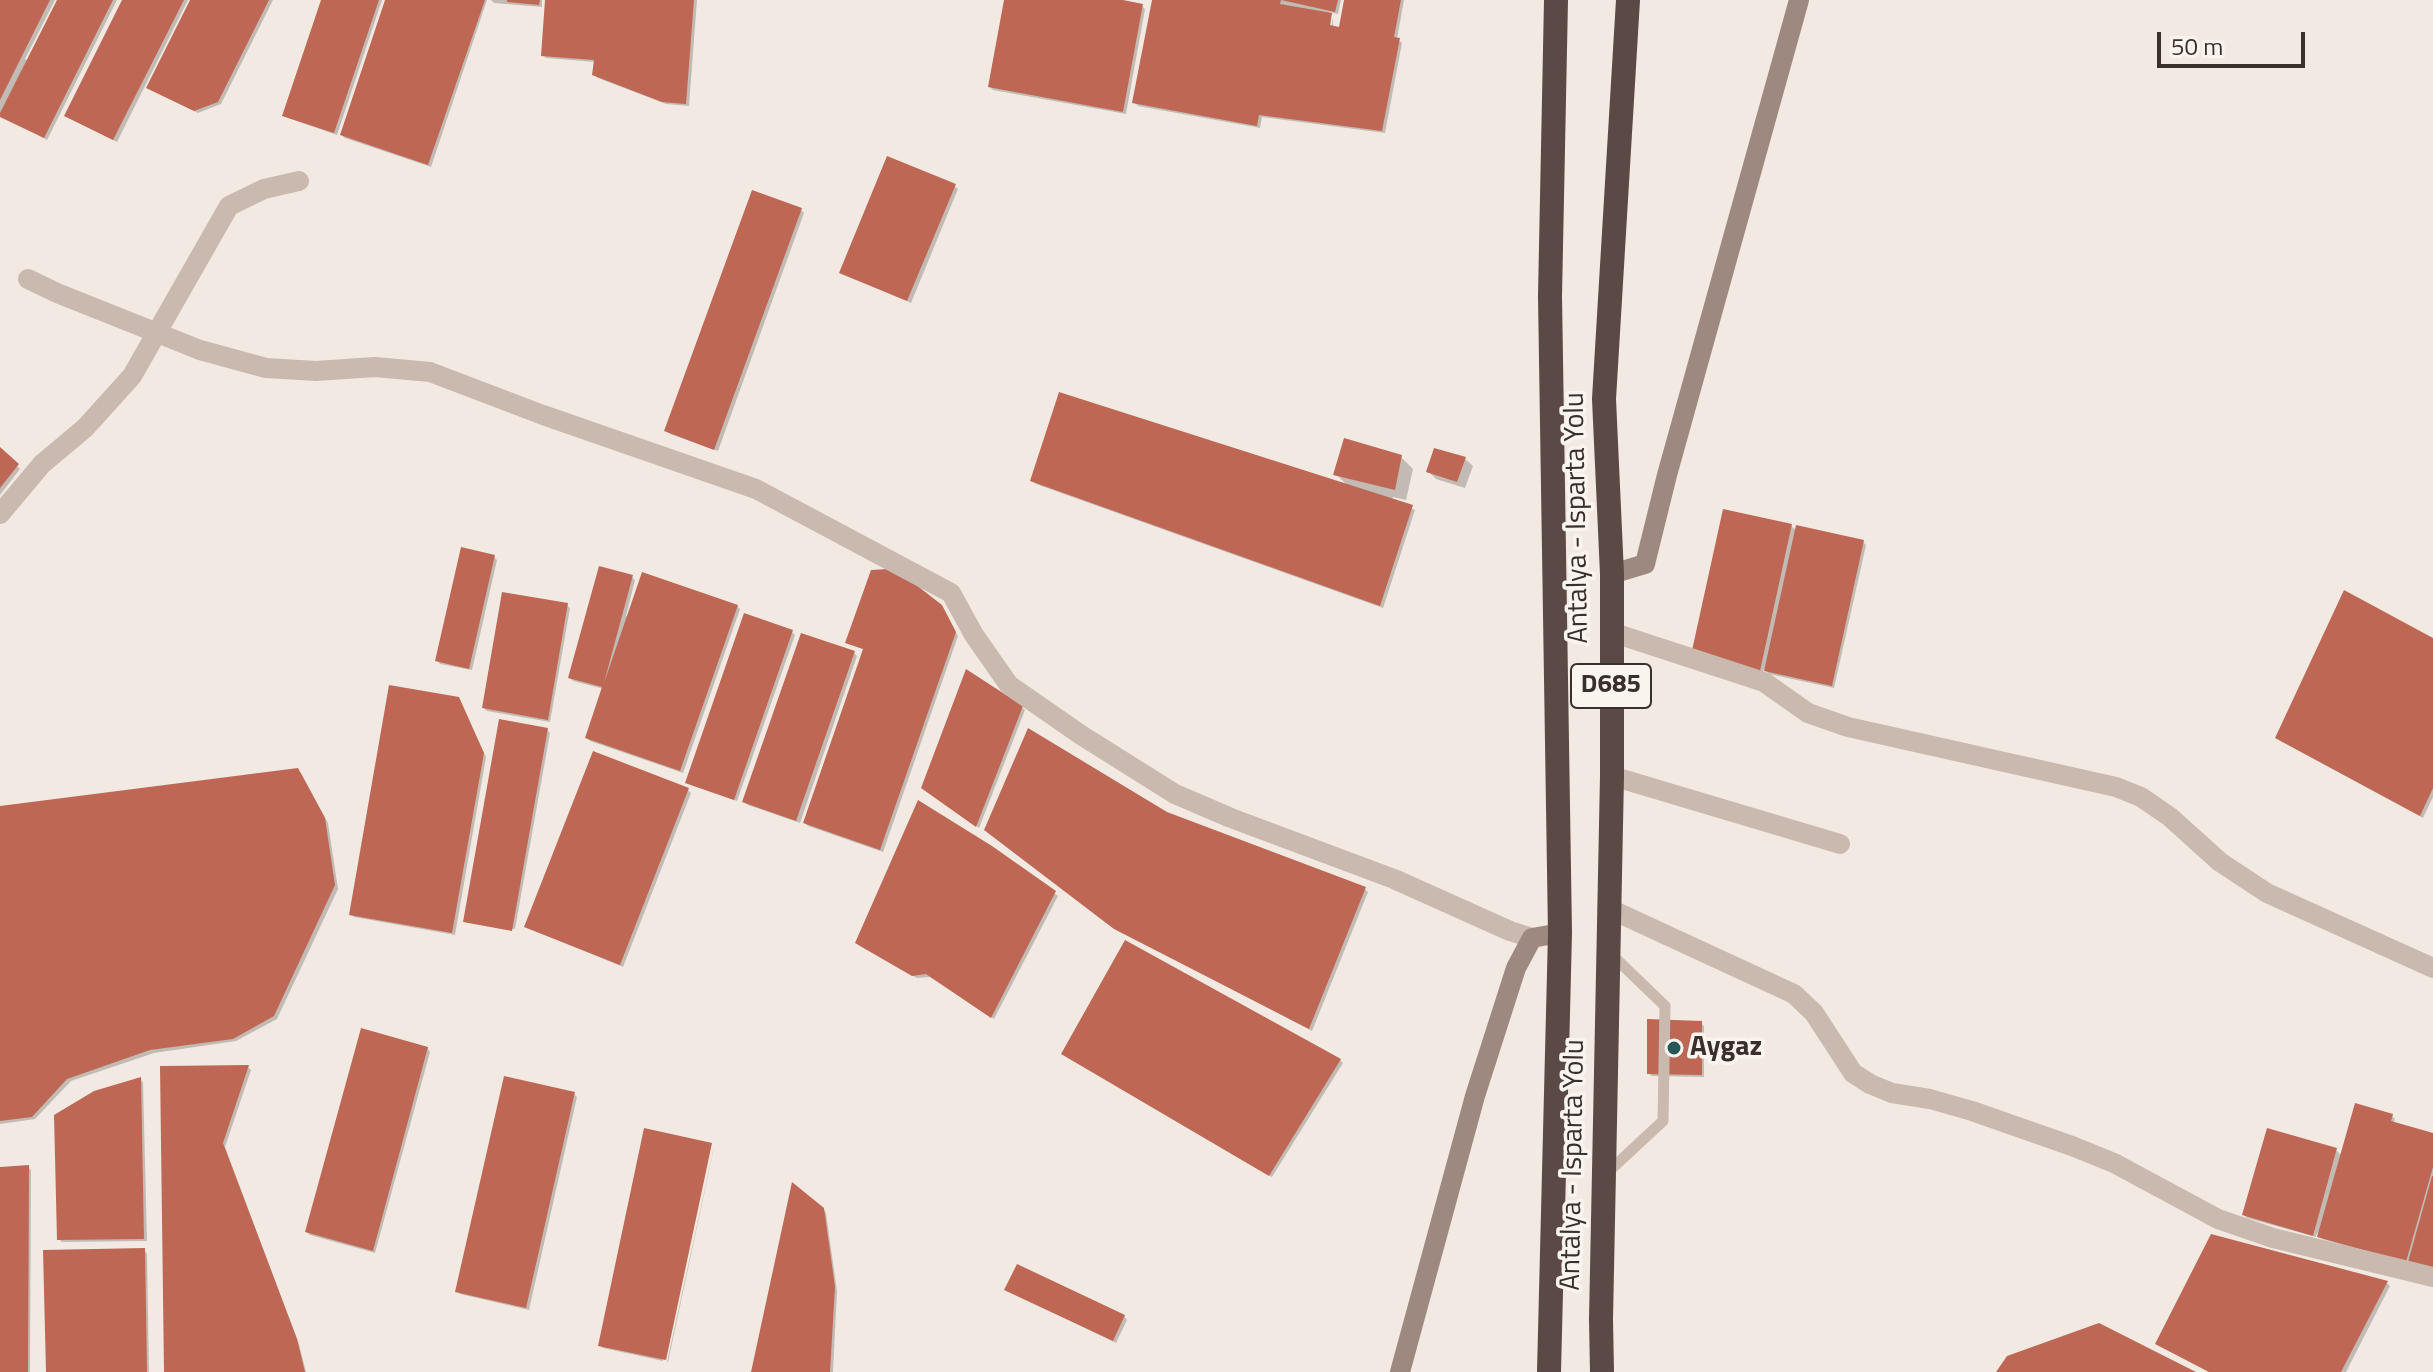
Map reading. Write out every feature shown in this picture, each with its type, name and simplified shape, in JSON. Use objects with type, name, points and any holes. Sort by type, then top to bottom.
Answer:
[{"type":"highway","name":"Antalya - Isparta Yolu","points":[[1549,1372],[1560,933],[1550,296],[1556,0]]},
{"type":"highway","name":"Antalya - Isparta Yolu","points":[[1602,1372],[1612,776],[1612,574],[1604,399],[1628,0]]},
{"type":"street","points":[[1612,574],[1645,564],[1799,0]]},
{"type":"street","points":[[0,514],[42,464],[85,428],[132,376],[229,206],[264,189],[299,181]]},
{"type":"street","points":[[28,279],[200,350],[266,368],[316,371],[375,367],[430,372],[756,489],[951,593],[974,635],[1009,685],[1175,794],[1394,879],[1510,931],[1532,938],[1560,933]]},
{"type":"street","points":[[1611,632],[1764,682],[1808,713],[1848,727],[2116,787],[2141,797],[2170,817],[2220,862],[2267,893],[2433,968]]},
{"type":"street","points":[[1612,776],[1840,844]]},
{"type":"street","points":[[1610,909],[1794,994],[1814,1013],[1853,1073],[1870,1084],[1892,1093],[1930,1099],[1972,1111],[2072,1146],[2114,1163],[2218,1219],[2273,1238],[2433,1277]]},
{"type":"street","points":[[1400,1372],[1475,1096],[1516,968],[1532,938]]},
{"type":"lane","points":[[1604,1176],[1663,1121],[1665,1006],[1609,952]]},
{"type":"building","points":[[0,0],[50,0],[0,100]]},
{"type":"building","points":[[57,0],[113,0],[44,138],[0,117],[0,113]]},
{"type":"building","points":[[122,0],[184,0],[113,140],[64,116]]},
{"type":"building","points":[[190,0],[269,0],[218,102],[194,111],[146,88]]},
{"type":"building","points":[[321,0],[379,0],[334,133],[282,116]]},
{"type":"building","points":[[385,0],[485,0],[428,165],[340,135]]},
{"type":"building","points":[[507,0],[540,0],[539,5]]},
{"type":"building","points":[[545,0],[694,0],[686,104],[662,102],[592,75],[594,60],[541,56]]},
{"type":"building","points":[[1004,0],[1123,0],[1143,4],[1123,112],[988,87]]},
{"type":"building","points":[[1152,0],[1281,0],[1280,4],[1332,13],[1330,25],[1339,27],[1344,0],[1401,0],[1394,37],[1400,38],[1382,131],[1259,115],[1257,126],[1132,103]]},
{"type":"building","points":[[1281,0],[1338,0],[1335,12]]},
{"type":"building","points":[[887,156],[956,184],[907,301],[839,273]]},
{"type":"building","points":[[752,190],[802,208],[714,450],[664,431]]},
{"type":"building","points":[[1059,392],[1413,505],[1380,606],[1030,481]]},
{"type":"building","points":[[1344,438],[1402,455],[1395,490],[1333,475]]},
{"type":"building","points":[[0,447],[19,464],[0,488]]},
{"type":"building","points":[[1434,448],[1466,457],[1457,482],[1426,472]]},
{"type":"building","points":[[1723,509],[1792,524],[1760,671],[1691,655]]},
{"type":"building","points":[[1796,525],[1864,540],[1832,686],[1764,671]]},
{"type":"building","points":[[461,547],[495,555],[469,669],[435,661]]},
{"type":"building","points":[[599,566],[633,575],[604,683],[642,572],[738,605],[680,771],[585,738],[602,687],[568,678]]},
{"type":"building","points":[[887,569],[906,577],[942,605],[956,632],[880,850],[803,823],[863,649],[845,643],[871,570]]},
{"type":"building","points":[[2344,590],[2433,638],[2433,788],[2420,816],[2275,738]]},
{"type":"building","points":[[502,592],[568,603],[548,720],[482,708]]},
{"type":"building","points":[[744,613],[793,630],[734,800],[685,783]]},
{"type":"building","points":[[801,633],[855,651],[796,821],[742,802]]},
{"type":"building","points":[[966,669],[1023,706],[976,827],[921,788]]},
{"type":"building","points":[[389,685],[459,697],[484,753],[452,933],[349,915]]},
{"type":"building","points":[[499,719],[548,728],[512,931],[463,922]]},
{"type":"building","points":[[1028,728],[1167,812],[1366,887],[1309,1029],[1114,929],[984,830]]},
{"type":"building","points":[[593,751],[689,788],[620,965],[524,927]]},
{"type":"building","points":[[298,768],[325,818],[335,885],[274,1016],[233,1039],[150,1050],[67,1079],[32,1117],[0,1121],[0,806]]},
{"type":"building","points":[[918,800],[1056,891],[991,1018],[926,974],[912,976],[855,943]]},
{"type":"building","points":[[1125,940],[1341,1059],[1269,1176],[1061,1054]]},
{"type":"building","points":[[1647,1019],[1702,1021],[1702,1075],[1647,1074]]},
{"type":"building","points":[[361,1028],[428,1047],[373,1251],[305,1232]]},
{"type":"building","points":[[249,1065],[223,1143],[297,1339],[305,1372],[164,1372],[160,1066]]},
{"type":"building","points":[[504,1076],[575,1092],[526,1308],[455,1292]]},
{"type":"building","points":[[141,1077],[144,1239],[57,1240],[54,1115],[94,1091]]},
{"type":"building","points":[[2355,1103],[2393,1114],[2391,1121],[2433,1133],[2433,1167],[2406,1262],[2317,1237]]},
{"type":"building","points":[[644,1128],[712,1143],[666,1360],[598,1346]]},
{"type":"building","points":[[2267,1128],[2337,1148],[2313,1236],[2242,1215]]},
{"type":"building","points":[[29,1165],[28,1372],[0,1372],[0,1167]]},
{"type":"building","points":[[2433,1176],[2433,1270],[2408,1262]]},
{"type":"building","points":[[792,1182],[824,1208],[835,1287],[830,1372],[751,1372]]},
{"type":"building","points":[[2211,1234],[2388,1281],[2341,1372],[2209,1372],[2155,1344]]},
{"type":"building","points":[[145,1248],[147,1372],[46,1372],[43,1250]]},
{"type":"building","points":[[1017,1264],[1125,1315],[1113,1341],[1004,1290]]},
{"type":"building","points":[[2099,1323],[2196,1372],[1996,1372],[2007,1356]]},
{"type":"place","name":"Aygaz","points":[[1674,1048]]}]
